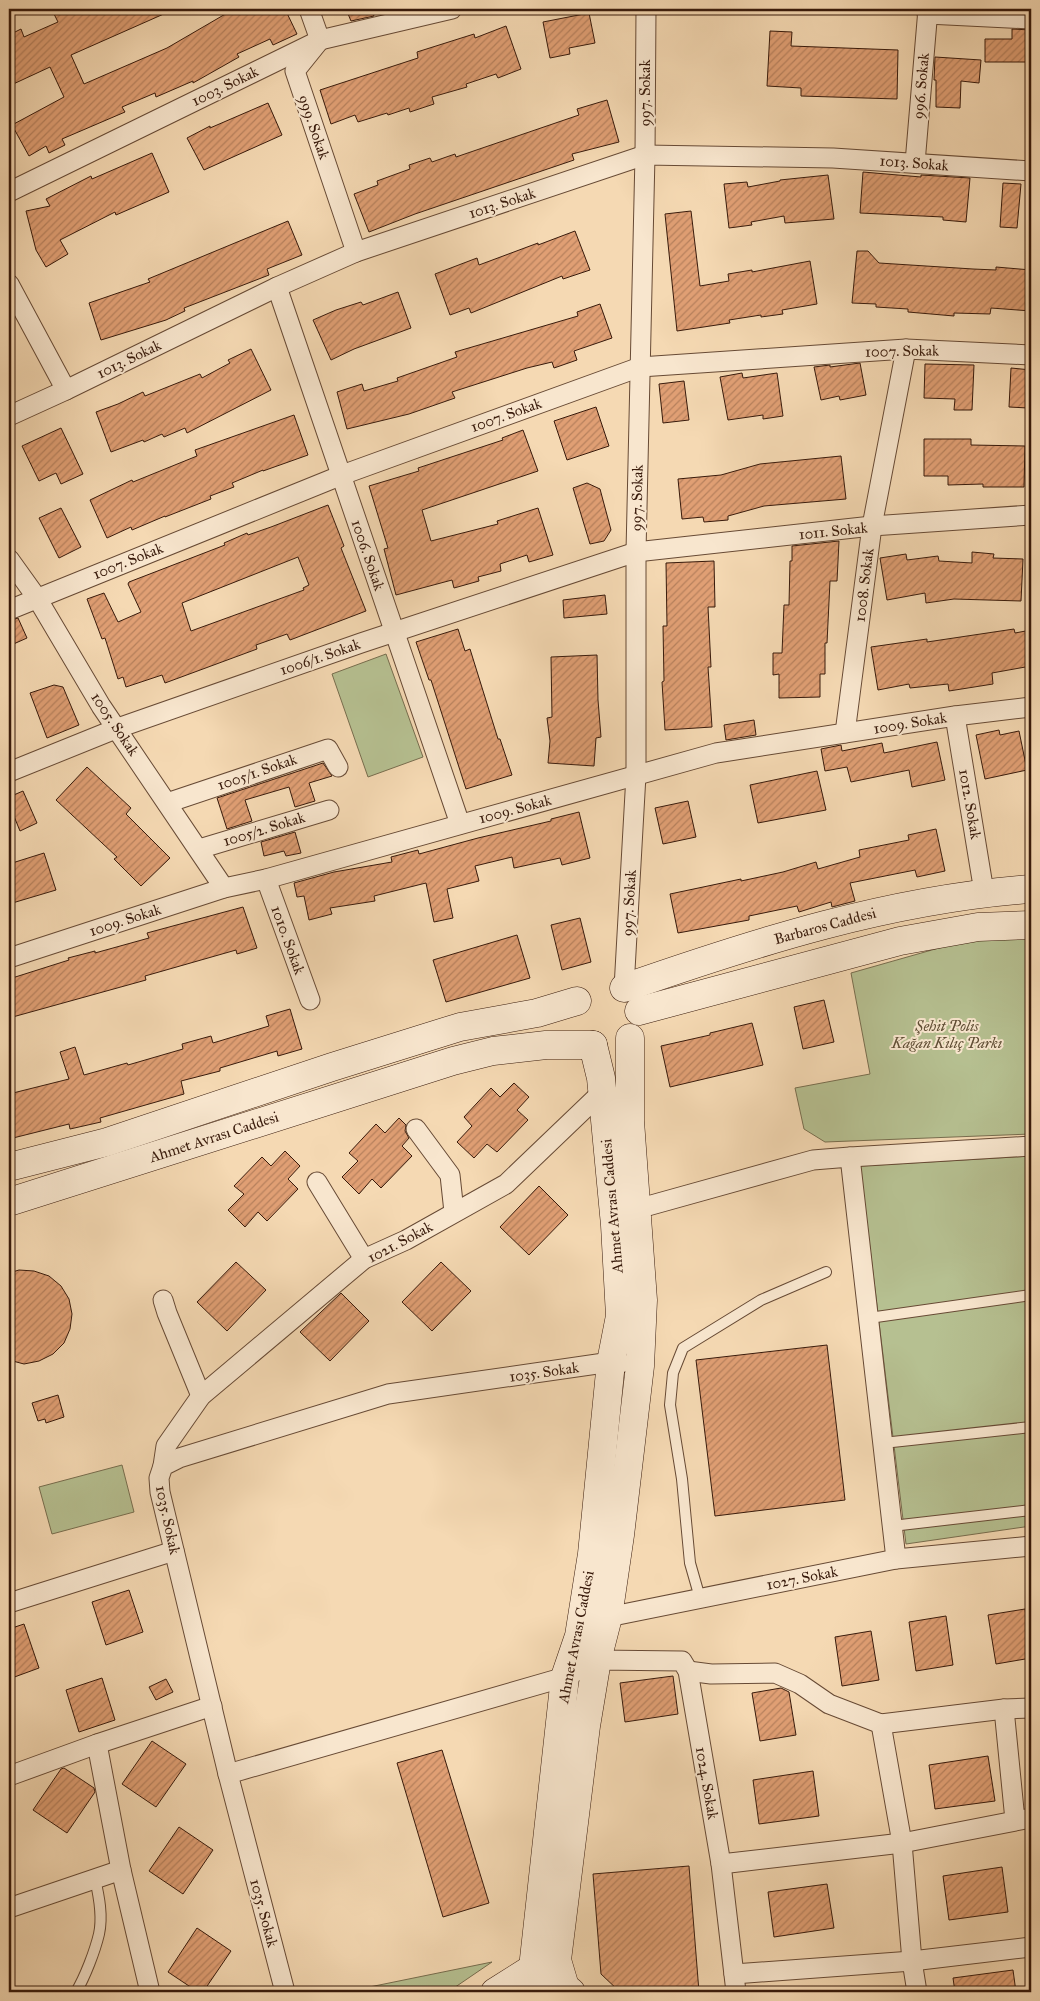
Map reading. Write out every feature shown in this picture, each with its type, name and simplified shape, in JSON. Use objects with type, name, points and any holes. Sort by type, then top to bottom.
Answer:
[{"type":"main road","name":"Barbaros Caddesi","points":[[624,988],[714,956],[852,918],[909,905],[984,892],[1031,889]]},
{"type":"main road","points":[[639,1011],[900,941],[978,927],[1031,925]]},
{"type":"main road","points":[[614,983],[624,988],[632,994],[639,1011],[636,1030],[622,1044],[602,1048],[593,1045],[584,1039],[574,1021],[577,1001],[584,992],[598,984],[614,983]]},
{"type":"main road","name":"Ahmet Avrası Caddesi","points":[[9,1167],[107,1142],[332,1067],[460,1027],[537,1013],[577,1001]]},
{"type":"main road","name":"Ahmet Avrası Caddesi","points":[[542,1974],[597,1660],[608,1617],[640,1366],[644,1300],[630,1120],[630,1038]]},
{"type":"main road","name":"Ahmet Avrası Caddesi","points":[[9,1202],[453,1061],[493,1051],[546,1045],[593,1045],[601,1078],[615,1225],[620,1316],[612,1362],[592,1554],[579,1636],[565,1677],[542,1974]]},
{"type":"main road","points":[[495,1992],[542,1974],[563,1990]]},
{"type":"street","points":[[309,9],[320,40]]},
{"type":"street","name":"1003. Sokak","points":[[9,192],[320,40],[452,9]]},
{"type":"street","name":"997. Sokak","points":[[624,988],[636,775],[636,552],[645,155],[646,9]]},
{"type":"street","points":[[927,11],[1031,19]]},
{"type":"street","name":"996. Sokak","points":[[915,164],[927,11]]},
{"type":"street","name":"999. Sokak","points":[[320,40],[295,71],[356,252]]},
{"type":"street","name":"1013. Sokak","points":[[9,416],[277,287],[356,252],[645,155],[833,158],[1031,171]]},
{"type":"street","points":[[9,284],[66,390]]},
{"type":"street","name":"1006. Sokak","points":[[277,287],[460,824]]},
{"type":"street","name":"1007. Sokak","points":[[9,610],[342,475],[640,366],[906,349],[1031,355]]},
{"type":"street","name":"1008. Sokak","points":[[845,733],[872,526],[906,349]]},
{"type":"street","name":"1011. Sokak","points":[[636,552],[872,526],[1031,515]]},
{"type":"street","name":"1006/1. Sokak","points":[[9,772],[118,728],[394,632],[636,552]]},
{"type":"street","name":"1005. Sokak","points":[[9,559],[37,598],[102,706],[224,888]]},
{"type":"street","name":"1009. Sokak","points":[[9,958],[224,888],[266,879],[716,753],[955,716],[1031,707]]},
{"type":"street","name":"1012. Sokak","points":[[955,716],[984,892]]},
{"type":"street","name":"1005/1. Sokak","points":[[167,802],[328,749],[338,767]]},
{"type":"street","name":"1005/2. Sokak","points":[[199,849],[329,810]]},
{"type":"street","name":"1010. Sokak","points":[[266,879],[310,1000]]},
{"type":"street","name":"1021. Sokak","points":[[163,1466],[166,1446],[201,1396],[364,1260],[406,1240],[506,1184],[601,1093]]},
{"type":"street","points":[[416,1129],[450,1176],[454,1212]]},
{"type":"street","points":[[637,1209],[813,1160],[850,1156],[1031,1146]]},
{"type":"street","points":[[850,1156],[896,1559]]},
{"type":"street","points":[[317,1182],[364,1260]]},
{"type":"street","points":[[163,1300],[201,1396]]},
{"type":"street","name":"1035. Sokak","points":[[285,1992],[228,1774],[160,1492],[159,1478],[163,1466],[179,1458],[388,1394],[612,1362],[640,1366]]},
{"type":"street","name":"1027. Sokak","points":[[579,1636],[608,1617],[700,1598],[896,1559],[1031,1546]]},
{"type":"street","points":[[9,1604],[174,1551]]},
{"type":"street","points":[[228,1774],[565,1677],[597,1660],[682,1661],[688,1671],[711,1674],[775,1673],[800,1684],[829,1704],[881,1724],[1004,1709],[1031,1708]]},
{"type":"street","name":"1024. Sokak","points":[[688,1671],[721,1864],[735,1983]]},
{"type":"street","points":[[9,1776],[96,1744],[212,1706]]},
{"type":"street","points":[[721,1864],[902,1843],[1023,1819],[1004,1709]]},
{"type":"street","points":[[881,1724],[902,1843],[912,1960],[917,1992]]},
{"type":"street","points":[[96,1744],[121,1870],[148,1983],[137,1992]]},
{"type":"street","points":[[9,1908],[121,1870]]},
{"type":"street","points":[[735,1983],[1031,1947]]},
{"type":"lane","points":[[700,1598],[690,1563],[682,1479],[670,1405],[673,1373],[683,1348],[761,1300],[826,1272]]},
{"type":"lane","points":[[868,1318],[1031,1295]]},
{"type":"lane","points":[[883,1443],[1031,1427]]},
{"type":"lane","points":[[892,1526],[1031,1510]]},
{"type":"lane","points":[[76,1992],[100,1933],[100,1901],[95,1879]]},
{"type":"green space","points":[[386,654],[423,757],[368,777],[332,674]]},
{"type":"green space","name":"Şehit Polis Kağan Kılıç Parkı","points":[[1031,936],[1031,1134],[825,1142],[804,1129],[795,1088],[870,1074],[851,973],[974,938]]},
{"type":"green space","points":[[1031,1156],[1031,1526],[906,1544],[860,1166]]},
{"type":"green space","points":[[122,1465],[134,1512],[52,1534],[39,1487]]},
{"type":"green space","points":[[492,1962],[448,1992],[345,1992]]},
{"type":"building","points":[[67,9],[175,9],[71,55],[84,84],[167,48],[234,9],[285,9],[297,34],[273,45],[270,39],[237,54],[239,57],[193,83],[193,81],[156,97],[155,93],[122,107],[125,112],[62,139],[65,145],[49,153],[46,146],[29,156],[12,125],[64,97],[50,67],[9,86],[9,35],[21,29],[24,37],[58,22],[54,14]]},
{"type":"building","points":[[346,9],[371,9],[374,16],[351,21]]},
{"type":"building","points":[[589,13],[595,43],[569,48],[570,54],[550,58],[543,22]]},
{"type":"building","points":[[506,26],[521,69],[498,78],[496,74],[466,84],[467,87],[432,97],[434,104],[410,112],[409,108],[358,122],[355,115],[331,124],[320,90],[418,58],[417,52],[474,34],[475,38]]},
{"type":"building","points":[[1012,29],[1031,30],[1030,62],[985,62],[985,39],[1012,39]]},
{"type":"building","points":[[770,31],[792,32],[791,46],[898,50],[897,99],[801,96],[801,88],[767,86]]},
{"type":"building","points":[[935,57],[981,60],[979,83],[961,81],[960,108],[936,107]]},
{"type":"building","points":[[607,100],[619,142],[572,154],[574,160],[415,214],[369,232],[354,194],[378,185],[377,181],[410,169],[409,165],[430,158],[432,162],[455,154],[456,157],[579,115],[577,109]]},
{"type":"building","points":[[268,103],[282,135],[204,170],[187,138],[210,126],[210,128]]},
{"type":"building","points":[[152,153],[169,192],[116,215],[115,212],[60,240],[68,254],[46,267],[36,250],[26,211],[50,206],[46,199],[91,176],[92,179]]},
{"type":"building","points":[[863,172],[921,177],[921,175],[970,178],[966,222],[943,220],[943,217],[860,213]]},
{"type":"building","points":[[828,175],[834,219],[785,223],[784,216],[751,222],[752,225],[729,228],[724,184],[747,182],[748,187],[780,180]]},
{"type":"building","points":[[1003,183],[1021,184],[1017,228],[1000,227]]},
{"type":"building","points":[[691,211],[700,286],[729,281],[728,274],[752,270],[752,272],[810,261],[817,304],[782,310],[783,314],[729,320],[730,323],[677,331],[665,214]]},
{"type":"building","points":[[288,221],[302,255],[267,269],[269,275],[184,308],[185,311],[166,320],[101,340],[89,303],[150,282],[148,279]]},
{"type":"building","points":[[575,231],[590,270],[563,279],[562,276],[471,313],[469,308],[450,315],[435,274],[477,258],[479,265]]},
{"type":"building","points":[[857,251],[868,251],[879,263],[973,269],[996,270],[996,267],[1031,270],[1031,311],[991,308],[990,314],[954,313],[954,316],[908,312],[908,309],[876,307],[876,304],[852,303]]},
{"type":"building","points":[[398,292],[411,328],[354,349],[331,360],[313,320],[336,310],[361,302],[363,305]]},
{"type":"building","points":[[600,304],[612,338],[574,351],[577,360],[554,368],[552,362],[527,368],[452,392],[455,398],[409,414],[347,429],[337,392],[362,384],[364,391],[398,381],[397,378],[457,357],[455,352],[578,316],[577,312]]},
{"type":"building","points":[[251,349],[271,390],[187,433],[185,428],[164,437],[162,434],[144,442],[143,440],[111,452],[96,412],[143,392],[145,396],[200,374],[202,378],[230,363],[228,360]]},
{"type":"building","points":[[860,363],[866,395],[840,400],[839,396],[821,400],[814,367]]},
{"type":"building","points":[[925,364],[974,365],[972,410],[954,410],[955,399],[924,398]]},
{"type":"building","points":[[1011,368],[1031,370],[1028,408],[1009,407]]},
{"type":"building","points":[[742,373],[743,378],[777,373],[783,416],[763,419],[763,415],[728,420],[720,377]]},
{"type":"building","points":[[684,381],[689,420],[663,423],[659,384]]},
{"type":"building","points":[[596,407],[609,446],[567,460],[554,421]]},
{"type":"building","points":[[294,415],[308,455],[232,483],[234,487],[210,496],[211,499],[132,530],[131,527],[107,538],[90,500],[132,480],[133,482],[197,456],[195,450]]},
{"type":"building","points":[[61,428],[83,474],[61,484],[56,473],[39,481],[22,446]]},
{"type":"building","points":[[523,430],[538,471],[422,510],[431,541],[498,524],[497,521],[538,508],[553,555],[529,562],[527,555],[500,564],[501,571],[478,577],[479,581],[454,588],[452,580],[396,595],[384,549],[388,548],[369,486],[419,471],[418,468],[503,440],[502,438]]},
{"type":"building","points":[[924,439],[971,439],[971,445],[1025,446],[1024,487],[983,487],[983,484],[948,485],[948,476],[924,476]]},
{"type":"building","points":[[841,456],[846,499],[764,506],[728,516],[728,520],[704,522],[703,517],[682,519],[678,479],[721,475],[760,464]]},
{"type":"building","points":[[587,483],[600,489],[611,530],[604,541],[590,544],[573,488]]},
{"type":"building","points":[[328,505],[344,546],[341,548],[366,611],[290,640],[287,634],[256,645],[257,649],[165,683],[162,675],[126,687],[123,677],[118,679],[105,638],[102,639],[87,599],[104,593],[118,622],[141,612],[128,584],[129,582],[225,545],[224,543],[247,533],[248,535]],"holes":[[[298,557],[309,585],[303,588],[304,590],[191,631],[182,603]]]},
{"type":"building","points":[[61,508],[81,547],[59,558],[39,518]]},
{"type":"building","points":[[839,541],[837,581],[830,581],[827,643],[825,643],[825,674],[820,674],[820,697],[779,698],[779,674],[773,675],[773,653],[782,653],[784,605],[789,605],[792,546]]},
{"type":"building","points":[[972,552],[994,554],[993,558],[1023,559],[1021,601],[954,599],[926,603],[925,593],[887,600],[880,558],[906,554],[907,560],[938,556],[939,561],[972,563]]},
{"type":"building","points":[[714,561],[715,607],[708,607],[711,667],[708,667],[712,727],[665,730],[662,682],[664,681],[663,626],[667,626],[666,563]]},
{"type":"building","points":[[605,595],[607,614],[564,618],[563,600]]},
{"type":"building","points":[[18,618],[27,638],[9,646],[9,621]]},
{"type":"building","points":[[458,629],[465,651],[470,649],[498,739],[500,739],[512,775],[466,789],[431,680],[429,680],[416,642]]},
{"type":"building","points":[[1014,629],[1015,633],[1031,630],[1031,666],[992,673],[993,684],[949,691],[948,684],[910,688],[909,684],[878,690],[871,647],[927,639],[927,642]]},
{"type":"building","points":[[597,655],[601,737],[596,738],[594,766],[548,763],[550,741],[547,718],[552,717],[551,657]]},
{"type":"building","points":[[54,685],[63,687],[79,725],[47,738],[30,693]]},
{"type":"building","points":[[754,720],[756,735],[726,740],[724,725]]},
{"type":"building","points":[[999,730],[1000,735],[1019,731],[1027,770],[985,779],[976,735]]},
{"type":"building","points":[[937,742],[945,780],[912,787],[909,770],[851,782],[847,767],[825,771],[821,749],[841,745],[842,751],[882,743],[884,753]]},
{"type":"building","points":[[323,763],[332,776],[309,783],[315,801],[295,807],[289,787],[245,800],[252,821],[227,829],[217,798]]},
{"type":"building","points":[[87,767],[131,808],[126,814],[170,858],[141,886],[114,859],[117,857],[56,800]]},
{"type":"building","points":[[817,771],[826,810],[758,823],[750,785]]},
{"type":"building","points":[[23,791],[37,823],[20,831],[9,804],[9,797]]},
{"type":"building","points":[[688,801],[696,837],[663,844],[655,808]]},
{"type":"building","points":[[579,812],[590,858],[562,865],[560,858],[514,868],[512,857],[475,866],[479,881],[447,889],[453,918],[434,922],[426,883],[374,896],[375,901],[330,908],[332,914],[309,920],[304,896],[297,897],[294,883],[334,872],[392,862],[391,857],[418,850],[419,854],[551,821],[551,819]]},
{"type":"building","points":[[936,829],[945,871],[917,877],[915,870],[850,883],[855,901],[832,907],[831,902],[799,912],[797,906],[749,916],[749,920],[678,933],[670,894],[783,872],[816,862],[818,869],[860,857],[859,850],[909,840],[908,835]]},
{"type":"building","points":[[295,832],[301,853],[286,856],[284,851],[264,856],[261,842]]},
{"type":"building","points":[[44,853],[56,890],[9,904],[9,864]]},
{"type":"building","points":[[243,907],[257,948],[237,954],[236,950],[145,976],[146,980],[9,1018],[9,979],[69,960],[68,958],[95,951],[95,953],[149,938],[147,933]]},
{"type":"building","points":[[580,918],[591,962],[562,970],[551,925]]},
{"type":"building","points":[[517,935],[530,978],[446,1002],[433,960]]},
{"type":"building","points":[[824,1000],[834,1042],[803,1049],[794,1007]]},
{"type":"building","points":[[290,1009],[302,1049],[278,1056],[277,1051],[220,1068],[220,1071],[181,1081],[184,1094],[100,1118],[101,1122],[70,1129],[69,1124],[9,1139],[9,1094],[69,1079],[60,1052],[75,1047],[84,1075],[127,1063],[128,1065],[183,1049],[182,1044],[211,1036],[213,1043],[269,1026],[266,1016]]},
{"type":"building","points":[[752,1023],[763,1065],[670,1087],[661,1046]]},
{"type":"building","points":[[514,1083],[529,1097],[517,1110],[528,1120],[497,1152],[487,1144],[474,1158],[457,1142],[472,1126],[464,1117],[491,1088],[500,1097]]},
{"type":"building","points":[[399,1118],[406,1125],[405,1131],[409,1138],[402,1146],[412,1156],[381,1188],[372,1179],[359,1194],[342,1177],[358,1161],[349,1153],[376,1124],[385,1133]]},
{"type":"building","points":[[285,1151],[300,1166],[288,1179],[298,1189],[267,1221],[258,1212],[245,1227],[228,1210],[244,1194],[234,1186],[262,1157],[271,1166]]},
{"type":"building","points":[[539,1186],[568,1215],[529,1255],[500,1227]]},
{"type":"building","points":[[236,1262],[266,1290],[227,1331],[197,1302]]},
{"type":"building","points":[[441,1262],[471,1291],[432,1331],[402,1302]]},
{"type":"building","points":[[19,1270],[34,1271],[49,1276],[61,1286],[69,1299],[72,1314],[70,1329],[64,1343],[53,1354],[39,1361],[24,1364],[9,1360],[9,1273]]},
{"type":"building","points":[[341,1293],[369,1321],[330,1361],[300,1332]]},
{"type":"building","points":[[827,1345],[845,1500],[715,1516],[696,1360]]},
{"type":"building","points":[[58,1395],[64,1417],[46,1423],[45,1419],[38,1421],[32,1403]]},
{"type":"building","points":[[129,1590],[143,1632],[106,1645],[92,1602]]},
{"type":"building","points":[[1025,1609],[1031,1658],[996,1664],[988,1615]]},
{"type":"building","points":[[946,1616],[953,1665],[916,1671],[909,1622]]},
{"type":"building","points":[[24,1624],[39,1668],[9,1679],[9,1629]]},
{"type":"building","points":[[871,1631],[879,1680],[842,1686],[835,1637]]},
{"type":"building","points":[[673,1676],[678,1714],[625,1722],[620,1683]]},
{"type":"building","points":[[102,1678],[115,1720],[79,1732],[66,1690]]},
{"type":"building","points":[[166,1679],[173,1692],[156,1700],[149,1687]]},
{"type":"building","points":[[781,1688],[789,1692],[796,1735],[760,1741],[752,1693]]},
{"type":"building","points":[[152,1741],[186,1764],[156,1807],[122,1784]]},
{"type":"building","points":[[442,1750],[489,1903],[443,1917],[397,1763]]},
{"type":"building","points":[[988,1756],[995,1801],[935,1809],[929,1765]]},
{"type":"building","points":[[64,1768],[94,1788],[95,1792],[67,1833],[33,1810],[61,1769]]},
{"type":"building","points":[[813,1771],[819,1816],[759,1824],[753,1780]]},
{"type":"building","points":[[179,1827],[213,1850],[183,1894],[149,1871]]},
{"type":"building","points":[[689,1866],[699,1992],[620,1992],[601,1974],[593,1874]]},
{"type":"building","points":[[1002,1867],[1008,1912],[949,1920],[943,1876]]},
{"type":"building","points":[[827,1884],[834,1928],[774,1937],[768,1892]]},
{"type":"building","points":[[197,1928],[231,1951],[203,1992],[198,1992],[168,1972]]},
{"type":"building","points":[[1013,1970],[1016,1992],[955,1992],[953,1978]]}]
